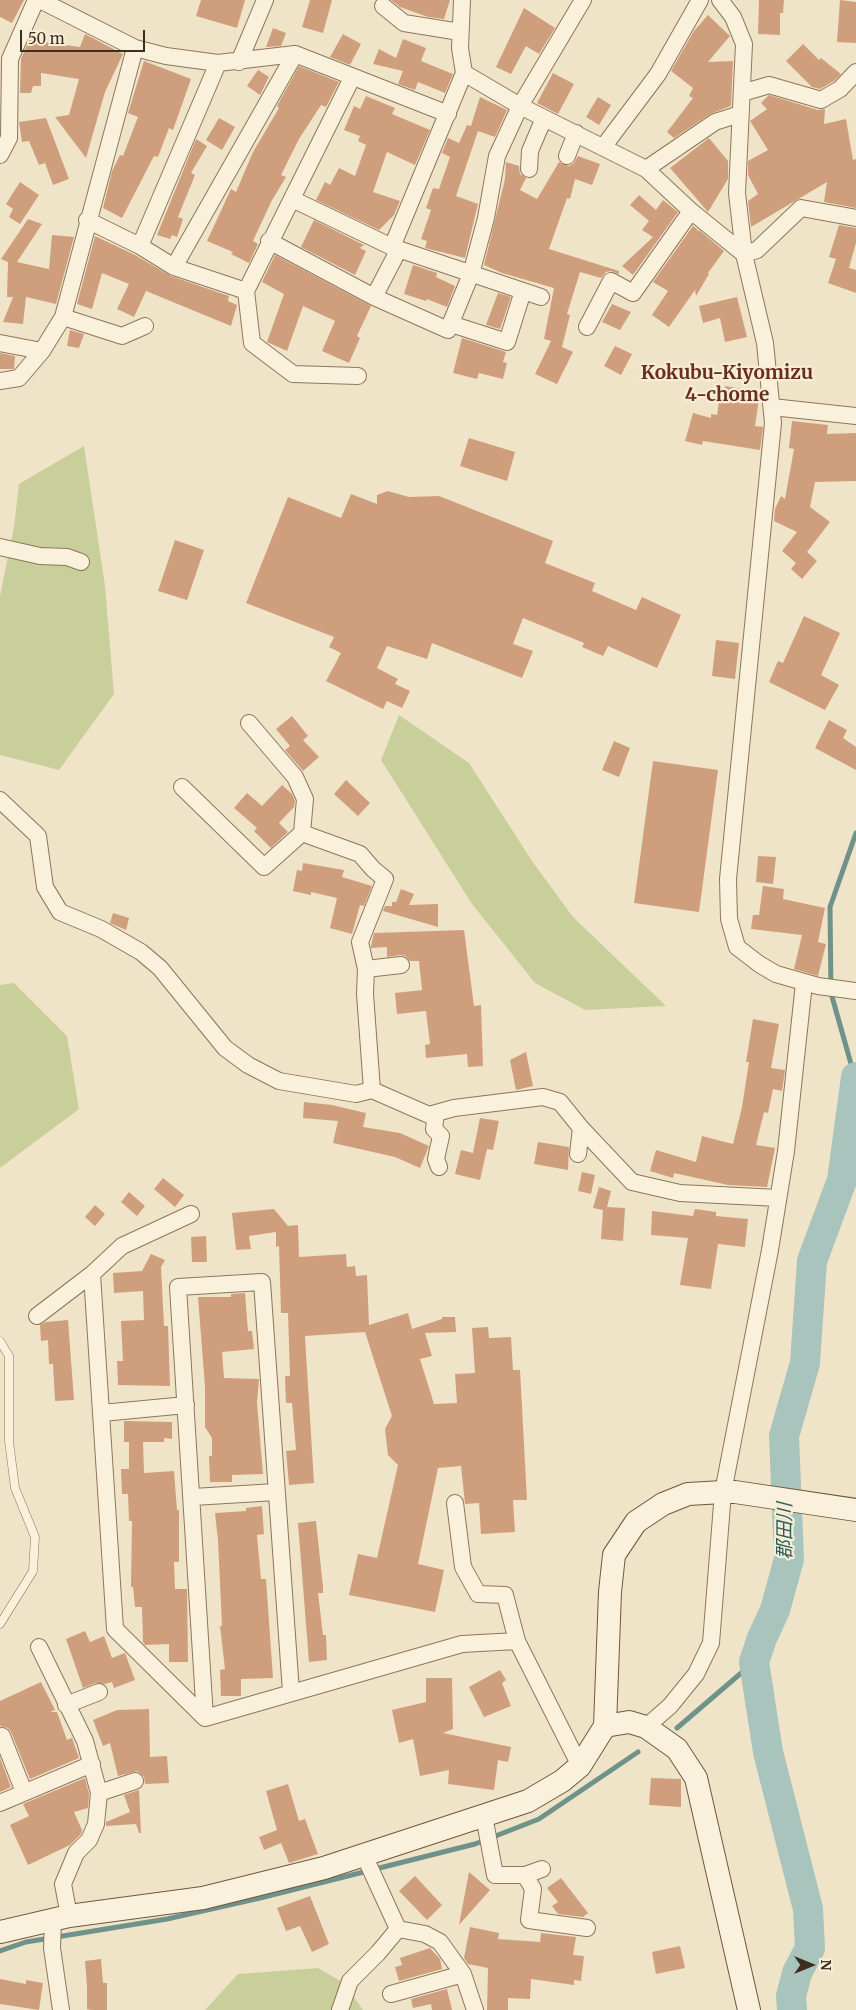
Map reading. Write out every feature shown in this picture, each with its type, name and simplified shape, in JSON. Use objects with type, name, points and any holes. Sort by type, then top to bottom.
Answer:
[{"type":"street","points":[[0,155],[9,138],[10,59],[38,0],[135,48],[166,56],[218,63],[296,54],[352,78],[448,114]]},
{"type":"street","points":[[239,62],[266,0]]},
{"type":"street","points":[[374,297],[464,73],[460,48],[462,0]]},
{"type":"street","points":[[269,241],[374,297],[448,330],[471,274],[486,218],[497,156],[520,106],[583,0]]},
{"type":"street","points":[[604,146],[658,74],[700,0]]},
{"type":"street","points":[[720,0],[733,17],[744,44],[737,194],[744,254],[766,343],[773,423],[729,870],[729,919],[737,947],[776,974],[811,984],[856,991]]},
{"type":"street","points":[[383,6],[404,22],[460,32]]},
{"type":"street","points":[[0,381],[19,378],[42,350],[63,317],[87,220],[135,48]]},
{"type":"street","points":[[174,267],[296,54]]},
{"type":"street","points":[[140,246],[218,63]]},
{"type":"street","points":[[742,93],[769,84],[821,100],[840,89],[856,72]]},
{"type":"street","points":[[464,73],[520,106],[604,146],[646,169],[691,211],[744,254]]},
{"type":"street","points":[[352,78],[269,241],[246,291],[252,343],[293,374],[358,376]]},
{"type":"street","points":[[646,169],[715,122],[740,114]]},
{"type":"street","points":[[529,169],[530,151],[544,118]]},
{"type":"street","points":[[567,156],[576,133]]},
{"type":"street","points":[[292,199],[395,248],[541,297]]},
{"type":"street","points":[[744,254],[757,250],[800,208],[856,218]]},
{"type":"street","points":[[588,327],[611,281],[633,293],[691,211]]},
{"type":"street","points":[[87,220],[140,246],[174,267],[246,291]]},
{"type":"street","points":[[451,324],[507,342],[523,291]]},
{"type":"street","points":[[63,317],[122,336],[145,326]]},
{"type":"street","points":[[0,343],[42,350]]},
{"type":"street","points":[[772,407],[856,416]]},
{"type":"street","points":[[0,547],[40,556],[67,557],[81,562]]},
{"type":"street","points":[[182,787],[264,867],[302,833],[305,798],[296,777],[249,723]]},
{"type":"street","points":[[0,800],[38,836],[46,887],[60,912],[102,929],[142,952],[160,968],[225,1048],[248,1065],[279,1082],[356,1094],[372,1090],[429,1115],[454,1108],[543,1097],[560,1102],[581,1128],[632,1182],[680,1193],[778,1198]]},
{"type":"street","points":[[302,833],[360,854],[373,870],[385,879],[360,942],[366,970],[365,994],[372,1090]]},
{"type":"street","points":[[366,970],[402,965]]},
{"type":"street","points":[[646,1727],[670,1706],[696,1674],[711,1643],[729,1492],[786,1152],[811,984]]},
{"type":"street","points":[[436,1113],[434,1129],[441,1136],[436,1159],[439,1167]]},
{"type":"street","points":[[578,1154],[581,1128]]},
{"type":"street","points":[[37,1316],[92,1274],[122,1246],[191,1214]]},
{"type":"street","points":[[92,1274],[115,1629],[205,1718]]},
{"type":"street","points":[[205,1718],[193,1497],[178,1287],[262,1282],[291,1692]]},
{"type":"street","points":[[102,1414],[186,1405]]},
{"type":"street","points":[[193,1497],[276,1492]]},
{"type":"street","points":[[0,1932],[58,1920],[203,1898],[324,1868],[367,1860],[485,1822],[528,1801],[562,1781],[580,1766],[605,1726],[610,1592],[614,1555],[636,1522],[663,1504],[688,1494],[729,1492],[856,1509]]},
{"type":"street","points":[[455,1503],[463,1567],[478,1594],[505,1595],[517,1641],[580,1766]]},
{"type":"street","points":[[205,1718],[462,1644],[517,1641]]},
{"type":"street","points":[[38,1647],[85,1741],[99,1793],[96,1824],[89,1840],[76,1853],[63,1884],[52,1948],[61,2010]]},
{"type":"street","points":[[66,1705],[99,1692]]},
{"type":"street","points":[[605,1726],[629,1722],[646,1727],[677,1750],[696,1778],[749,2010]]},
{"type":"street","points":[[2,1736],[24,1792]]},
{"type":"street","points":[[0,1803],[92,1764]]},
{"type":"street","points":[[99,1793],[135,1781]]},
{"type":"street","points":[[485,1822],[495,1875],[524,1875],[542,1868]]},
{"type":"street","points":[[367,1860],[398,1929]]},
{"type":"street","points":[[524,1875],[533,1889],[529,1920],[587,1928]]},
{"type":"street","points":[[398,1929],[425,1934],[440,1942],[463,1974],[475,2010]]},
{"type":"street","points":[[340,2010],[350,1980],[378,1953],[398,1929]]},
{"type":"street","points":[[391,1994],[463,1974]]},
{"type":"lane","points":[[0,1341],[9,1356],[9,1441],[15,1488],[35,1538],[33,1571],[0,1624]]},
{"type":"green space","points":[[84,446],[105,586],[114,694],[59,770],[0,755],[0,596],[14,527],[19,484]]},
{"type":"green space","points":[[399,715],[469,763],[532,861],[573,917],[666,1006],[585,1010],[535,983],[472,904],[381,760]]},
{"type":"green space","points":[[14,983],[67,1036],[79,1109],[0,1168],[0,985]]},
{"type":"green space","points":[[318,1968],[344,1983],[363,2010],[205,2010],[238,1974]]},
{"type":"building","points":[[0,0],[24,0],[12,23],[0,17]]},
{"type":"building","points":[[201,0],[245,0],[237,28],[196,16]]},
{"type":"building","points":[[310,0],[332,0],[323,33],[302,27]]},
{"type":"building","points":[[391,0],[450,0],[444,19],[428,17],[400,7]]},
{"type":"building","points":[[759,0],[784,0],[783,13],[780,13],[780,35],[758,34]]},
{"type":"building","points":[[840,0],[856,2],[856,43],[837,42]]},
{"type":"building","points":[[524,8],[555,28],[539,54],[526,46],[511,74],[496,67]]},
{"type":"building","points":[[708,15],[730,36],[708,62],[733,61],[731,106],[710,114],[674,138],[667,132],[693,98],[689,96],[693,88],[671,71],[694,31]]},
{"type":"building","points":[[273,28],[286,33],[281,46],[266,47]]},
{"type":"building","points":[[85,34],[123,54],[105,92],[86,158],[55,117],[69,115],[79,79],[41,73],[41,86],[33,86],[31,93],[20,93],[21,59],[29,40],[80,47]]},
{"type":"building","points":[[343,34],[361,44],[350,65],[330,57]]},
{"type":"building","points":[[403,39],[426,48],[421,61],[453,74],[445,93],[418,82],[415,90],[398,84],[403,71],[373,64],[379,49],[396,58]]},
{"type":"building","points":[[803,44],[819,60],[821,58],[841,74],[834,81],[820,89],[812,87],[786,61]]},
{"type":"building","points":[[144,61],[191,79],[173,130],[169,128],[158,157],[154,156],[122,218],[103,208],[112,171],[120,155],[123,156],[138,117],[128,113]]},
{"type":"building","points":[[299,66],[339,82],[326,107],[321,105],[299,139],[281,175],[286,177],[271,202],[253,241],[258,244],[249,263],[231,254],[233,252],[207,241],[231,189],[236,192],[253,152],[279,108],[277,106]]},
{"type":"building","points":[[258,70],[269,77],[260,95],[247,86]]},
{"type":"building","points":[[553,73],[574,84],[558,114],[537,103]]},
{"type":"building","points":[[769,95],[818,110],[825,109],[824,124],[846,119],[853,160],[856,159],[856,208],[824,202],[827,182],[751,227],[748,201],[758,194],[748,175],[748,161],[768,150],[750,121],[767,109],[761,103]]},
{"type":"building","points":[[366,96],[395,108],[392,114],[430,130],[415,165],[387,152],[373,192],[400,201],[394,215],[379,230],[316,200],[325,182],[330,185],[339,168],[355,176],[366,145],[358,141],[360,136],[344,130],[354,106],[360,109]]},
{"type":"building","points":[[480,97],[507,110],[495,137],[478,131],[456,196],[478,204],[465,258],[425,248],[427,241],[421,239],[431,210],[426,208],[433,188],[439,189],[450,157],[442,153],[448,138],[459,143],[467,125],[471,126]]},
{"type":"building","points":[[598,97],[611,105],[599,125],[586,117]]},
{"type":"building","points":[[46,118],[69,179],[53,185],[45,163],[39,165],[29,141],[22,142],[19,122]]},
{"type":"building","points":[[219,118],[235,127],[222,150],[206,140]]},
{"type":"building","points":[[709,138],[728,161],[728,179],[708,212],[670,168]]},
{"type":"building","points":[[196,139],[207,146],[191,173],[195,175],[178,217],[183,219],[177,237],[172,235],[170,239],[157,235]]},
{"type":"building","points":[[578,156],[600,164],[592,185],[575,179],[570,199],[567,198],[549,249],[619,271],[619,274],[611,271],[606,272],[601,278],[580,272],[567,314],[570,315],[562,347],[573,352],[557,384],[535,374],[551,341],[544,339],[554,288],[502,273],[484,265],[505,179],[506,162],[519,166],[520,174],[526,178],[520,190],[537,199],[559,162],[569,166],[574,163]]},
{"type":"building","points":[[20,182],[39,195],[20,224],[9,217],[13,209],[6,204]]},
{"type":"building","points":[[639,195],[656,210],[663,200],[678,212],[633,275],[622,266],[653,237],[642,230],[649,221],[630,205]]},
{"type":"building","points":[[28,219],[42,224],[17,262],[49,269],[52,235],[74,237],[56,304],[26,297],[23,324],[3,322],[13,297],[7,297],[8,262],[1,259]]},
{"type":"building","points":[[314,220],[364,245],[360,248],[366,251],[355,275],[301,247]]},
{"type":"building","points":[[839,225],[856,228],[856,243],[849,268],[856,270],[856,293],[828,283],[836,259],[829,257]]},
{"type":"building","points":[[693,226],[698,230],[697,232],[699,230],[724,251],[708,273],[696,296],[695,290],[669,327],[652,315],[668,291],[653,282]]},
{"type":"building","points":[[95,236],[135,255],[171,276],[229,296],[228,301],[237,305],[231,326],[146,291],[134,317],[117,309],[129,284],[102,273],[92,309],[77,304]]},
{"type":"building","points":[[275,255],[371,306],[357,336],[360,338],[349,363],[322,351],[335,321],[303,306],[287,351],[267,342],[284,294],[262,282]]},
{"type":"building","points":[[413,265],[437,273],[436,277],[455,286],[447,307],[427,299],[426,301],[404,294]]},
{"type":"building","points":[[498,293],[511,297],[500,329],[486,325]]},
{"type":"building","points":[[737,297],[747,337],[725,342],[720,318],[703,323],[699,306]]},
{"type":"building","points":[[612,304],[631,312],[620,330],[602,322]]},
{"type":"building","points":[[70,330],[84,334],[79,348],[67,346]]},
{"type":"building","points":[[462,338],[506,352],[503,362],[507,363],[503,379],[479,373],[477,379],[453,373]]},
{"type":"building","points":[[615,346],[632,354],[621,375],[604,366]]},
{"type":"building","points":[[0,353],[15,356],[14,369],[0,369]]},
{"type":"building","points":[[725,386],[760,392],[755,426],[763,427],[760,450],[703,441],[702,445],[685,441],[693,413],[711,418],[711,414],[717,415],[719,401],[723,402]]},
{"type":"building","points":[[792,421],[828,425],[827,434],[856,433],[856,481],[815,482],[810,507],[830,522],[807,552],[817,561],[802,579],[791,569],[796,563],[782,551],[797,532],[774,521],[775,509],[781,496],[785,499],[794,449],[789,448]]},
{"type":"building","points":[[469,438],[515,452],[507,481],[460,466]]},
{"type":"building","points":[[388,491],[409,497],[439,496],[553,541],[545,563],[595,583],[592,591],[636,610],[642,597],[681,615],[657,668],[608,646],[603,656],[582,647],[584,643],[523,618],[513,644],[533,651],[522,678],[432,643],[427,659],[387,646],[377,668],[398,679],[395,684],[410,691],[402,708],[387,701],[383,709],[326,681],[341,653],[329,647],[334,637],[246,603],[288,497],[341,518],[351,494],[377,504],[377,495]]},
{"type":"building","points":[[175,540],[204,550],[187,600],[158,591]]},
{"type":"building","points":[[804,616],[840,633],[821,675],[839,685],[825,710],[769,682],[778,661],[783,663]]},
{"type":"building","points":[[716,640],[739,643],[735,679],[712,676]]},
{"type":"building","points":[[292,716],[308,736],[303,740],[319,757],[303,771],[285,750],[290,746],[276,729]]},
{"type":"building","points":[[829,720],[847,730],[843,738],[856,747],[856,770],[815,748]]},
{"type":"building","points":[[614,741],[630,748],[619,777],[602,770]]},
{"type":"building","points":[[653,761],[718,770],[699,912],[634,903]]},
{"type":"building","points":[[346,780],[370,803],[358,816],[334,794]]},
{"type":"building","points":[[282,785],[292,794],[295,801],[294,807],[279,823],[288,832],[271,848],[254,831],[257,828],[234,808],[247,793],[262,806]]},
{"type":"building","points":[[758,856],[776,857],[773,884],[756,882]]},
{"type":"building","points":[[303,863],[344,870],[342,877],[372,886],[364,906],[360,905],[352,934],[330,928],[337,898],[311,892],[311,895],[293,891],[297,870],[302,871]]},
{"type":"building","points":[[763,886],[784,889],[783,899],[825,908],[818,942],[826,944],[818,976],[794,969],[802,935],[751,929],[753,915],[759,915]]},
{"type":"building","points":[[401,889],[414,894],[409,905],[438,904],[438,927],[383,911],[385,906],[392,906],[392,902],[396,902]]},
{"type":"building","points":[[113,913],[129,918],[126,930],[110,923]]},
{"type":"building","points":[[464,930],[474,1006],[481,1005],[483,1066],[468,1067],[467,1054],[426,1058],[425,1045],[430,1044],[426,1011],[397,1014],[395,993],[422,990],[419,961],[410,961],[405,956],[400,955],[387,957],[387,947],[371,948],[374,933]]},
{"type":"building","points":[[753,1019],[779,1024],[771,1068],[785,1070],[782,1091],[773,1089],[768,1113],[764,1112],[756,1145],[775,1148],[767,1187],[728,1185],[674,1173],[673,1178],[650,1171],[656,1150],[696,1162],[702,1136],[733,1144],[742,1107],[749,1062],[746,1062]]},
{"type":"building","points":[[526,1052],[533,1086],[516,1090],[510,1060]]},
{"type":"building","points":[[304,1102],[332,1105],[366,1113],[363,1127],[400,1133],[429,1146],[420,1168],[395,1157],[333,1143],[338,1121],[303,1118]]},
{"type":"building","points":[[480,1118],[499,1121],[493,1150],[487,1149],[480,1180],[455,1174],[461,1150],[473,1153]]},
{"type":"building","points":[[538,1142],[569,1147],[568,1170],[534,1164]]},
{"type":"building","points":[[582,1172],[595,1175],[591,1194],[578,1191]]},
{"type":"building","points":[[163,1178],[184,1195],[175,1207],[154,1189]]},
{"type":"building","points":[[599,1187],[611,1191],[607,1207],[625,1208],[623,1241],[601,1239],[603,1210],[593,1208]]},
{"type":"building","points":[[129,1192],[145,1206],[137,1216],[121,1202]]},
{"type":"building","points":[[95,1205],[105,1214],[95,1226],[85,1217]]},
{"type":"building","points":[[274,1209],[288,1226],[298,1225],[299,1257],[346,1254],[347,1267],[355,1266],[356,1276],[367,1275],[369,1325],[408,1313],[412,1329],[442,1319],[442,1317],[455,1317],[456,1332],[425,1333],[432,1356],[420,1359],[434,1404],[457,1403],[455,1374],[475,1373],[472,1328],[488,1327],[489,1338],[511,1337],[513,1370],[520,1370],[527,1500],[513,1500],[515,1532],[481,1534],[479,1503],[465,1504],[461,1466],[438,1468],[418,1564],[444,1570],[435,1612],[349,1595],[358,1554],[377,1558],[398,1465],[388,1455],[385,1429],[392,1416],[365,1332],[305,1336],[314,1483],[289,1485],[286,1451],[296,1450],[292,1403],[286,1403],[285,1376],[290,1376],[288,1313],[281,1313],[279,1246],[276,1247],[276,1232],[249,1236],[251,1249],[236,1250],[232,1213]]},
{"type":"building","points":[[695,1209],[716,1212],[716,1216],[748,1219],[745,1247],[718,1244],[711,1289],[680,1285],[688,1238],[651,1235],[652,1211],[693,1216]]},
{"type":"building","points":[[206,1236],[207,1262],[192,1262],[191,1237]]},
{"type":"building","points":[[151,1254],[165,1260],[161,1267],[164,1326],[168,1326],[170,1386],[118,1385],[117,1361],[123,1361],[121,1321],[144,1320],[143,1291],[114,1293],[113,1273],[142,1271]]},
{"type":"building","points":[[245,1293],[248,1331],[252,1331],[254,1349],[222,1352],[224,1378],[259,1379],[257,1403],[263,1474],[232,1475],[232,1482],[210,1482],[209,1456],[212,1456],[212,1438],[205,1427],[205,1387],[198,1297],[231,1297],[231,1294]]},
{"type":"building","points":[[68,1320],[74,1400],[55,1401],[53,1364],[49,1364],[48,1340],[41,1341],[40,1325],[46,1322]]},
{"type":"building","points":[[124,1421],[172,1422],[172,1439],[164,1438],[164,1442],[143,1442],[144,1473],[174,1471],[177,1510],[179,1510],[179,1562],[174,1562],[175,1589],[187,1589],[188,1662],[169,1662],[169,1644],[145,1645],[143,1642],[142,1607],[135,1607],[133,1587],[131,1587],[132,1521],[129,1521],[128,1494],[122,1494],[121,1469],[129,1469],[129,1442],[124,1442]]},
{"type":"building","points":[[262,1506],[264,1534],[257,1535],[261,1579],[266,1579],[273,1678],[241,1679],[241,1696],[221,1696],[220,1670],[225,1669],[220,1626],[222,1626],[215,1513],[246,1511],[246,1508]]},
{"type":"building","points":[[316,1521],[323,1587],[323,1593],[318,1593],[323,1635],[326,1635],[327,1660],[309,1662],[298,1523]]},
{"type":"building","points":[[85,1631],[90,1642],[104,1636],[112,1658],[125,1653],[135,1680],[114,1688],[112,1682],[105,1684],[96,1683],[83,1688],[66,1639]]},
{"type":"building","points":[[500,1670],[506,1680],[502,1683],[511,1706],[484,1717],[469,1687]]},
{"type":"building","points":[[426,1678],[452,1678],[453,1729],[443,1733],[511,1747],[508,1762],[498,1760],[494,1790],[448,1784],[449,1770],[420,1776],[413,1739],[399,1743],[392,1710],[426,1702]]},
{"type":"building","points":[[41,1682],[55,1710],[50,1712],[57,1712],[67,1740],[72,1738],[79,1758],[30,1779],[11,1732],[8,1728],[0,1726],[0,1701]]},
{"type":"building","points":[[149,1709],[150,1757],[167,1756],[169,1783],[145,1784],[144,1777],[137,1771],[118,1776],[110,1743],[103,1746],[93,1720],[117,1710]]},
{"type":"building","points":[[0,1758],[11,1787],[0,1792]]},
{"type":"building","points":[[85,1778],[89,1794],[88,1808],[74,1812],[82,1830],[81,1834],[70,1845],[28,1865],[10,1825],[29,1816],[23,1804]]},
{"type":"building","points":[[651,1778],[681,1779],[681,1807],[649,1805]]},
{"type":"building","points":[[288,1784],[299,1821],[305,1819],[318,1854],[289,1863],[281,1843],[264,1850],[259,1837],[277,1830],[266,1791]]},
{"type":"building","points":[[139,1790],[141,1833],[139,1833],[136,1824],[106,1826],[106,1822],[130,1812],[124,1795]]},
{"type":"building","points":[[469,1872],[490,1890],[459,1925]]},
{"type":"building","points":[[415,1876],[442,1905],[427,1920],[399,1891]]},
{"type":"building","points":[[561,1878],[588,1913],[583,1917],[558,1914],[552,1906],[558,1902],[547,1888]]},
{"type":"building","points":[[310,1896],[329,1944],[312,1952],[300,1926],[286,1931],[277,1908]]},
{"type":"building","points":[[470,1927],[499,1933],[498,1939],[540,1942],[541,1933],[576,1937],[573,1955],[584,1956],[581,1981],[574,1980],[574,1985],[531,1979],[530,1999],[508,1998],[508,2010],[487,2010],[488,1968],[468,1964],[464,1958]]},
{"type":"building","points":[[680,1946],[685,1968],[656,1974],[652,1952]]},
{"type":"building","points":[[430,1948],[440,1959],[442,1969],[399,1981],[395,1967],[402,1965],[400,1958]]},
{"type":"building","points":[[101,1959],[103,1983],[107,1983],[107,2010],[91,2010],[87,2009],[85,1961]]},
{"type":"building","points":[[0,1979],[26,1984],[26,1980],[43,1983],[39,2010],[0,2004]]},
{"type":"building","points":[[447,1989],[452,2010],[432,2010],[431,2004],[413,2008],[411,1999]]},
{"type":"waterway","points":[[855,1078],[831,993],[830,907],[856,833]]},
{"type":"waterway","name":"郡田川","points":[[792,2010],[791,1996],[797,1973],[810,1948],[808,1909],[768,1752],[754,1662],[762,1638],[775,1610],[789,1559],[784,1436],[805,1363],[812,1261],[842,1180],[856,1077]]},
{"type":"waterway","points":[[677,1728],[754,1662]]},
{"type":"waterway","points":[[0,1951],[26,1942],[167,1919],[260,1898],[475,1844],[539,1819],[638,1752]]},
{"type":"district","name":"Kokubu-Kiyomizu 4-chome","points":[[727,385]]}]
